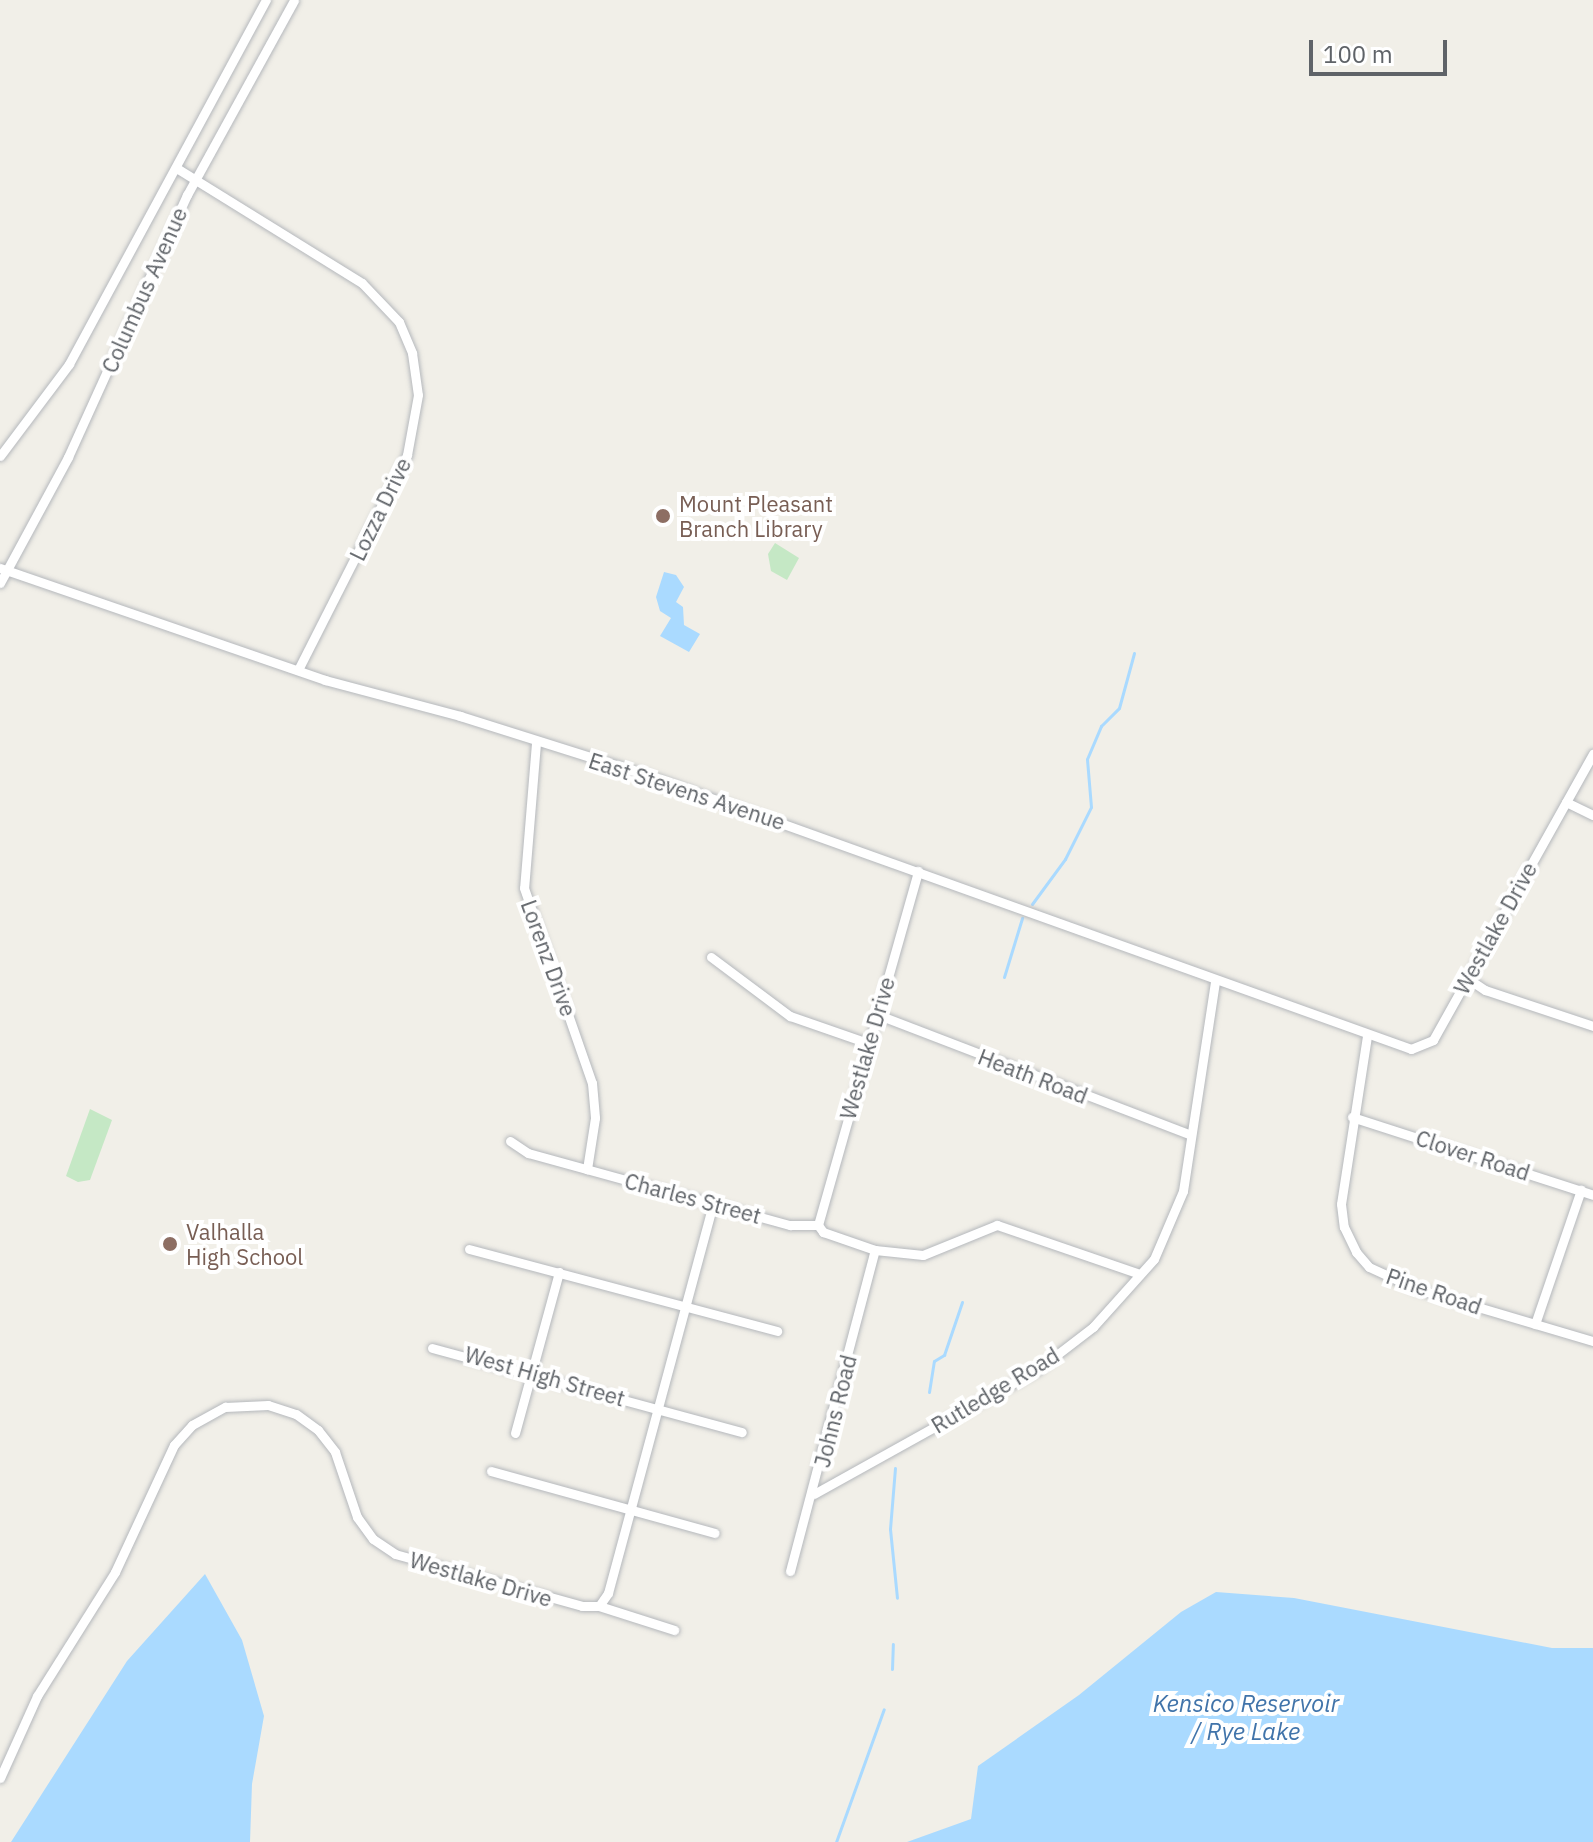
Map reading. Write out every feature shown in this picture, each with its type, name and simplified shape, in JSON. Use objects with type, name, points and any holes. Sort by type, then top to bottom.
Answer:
[{"type":"street","name":"Columbus Avenue","points":[[0,456],[60,379],[178,169],[266,0]]},
{"type":"street","name":"Columbus Avenue","points":[[0,583],[4,569],[65,464],[196,177],[294,0]]},
{"type":"street","name":"Lozza Drive","points":[[178,169],[196,177],[372,291],[399,322],[416,371],[417,416],[407,455],[298,670]]},
{"type":"street","name":"East Stevens Avenue","points":[[4,569],[298,670],[460,716],[536,743],[644,774],[1367,1036]]},
{"type":"street","name":"Lorenz Drive","points":[[536,743],[524,888],[592,1083],[595,1118],[587,1169]]},
{"type":"street","name":"Westlake Drive","points":[[1367,1036],[1411,1049],[1424,1047],[1467,978],[1593,754]]},
{"type":"street","points":[[1566,802],[1593,815]]},
{"type":"street","name":"Westlake Drive","points":[[818,1225],[918,871]]},
{"type":"street","points":[[711,957],[790,1016],[868,1043]]},
{"type":"street","points":[[1467,978],[1485,990],[1593,1026]]},
{"type":"street","name":"Rutledge Road","points":[[814,1494],[1037,1370],[1110,1309],[1137,1273],[1154,1259],[1176,1216],[1215,981]]},
{"type":"street","name":"Heath Road","points":[[876,1014],[1191,1135]]},
{"type":"street","name":"Pine Road","points":[[1367,1036],[1352,1117],[1341,1204],[1344,1227],[1356,1252],[1369,1267],[1417,1289],[1593,1341]]},
{"type":"street","name":"Clover Road","points":[[1352,1117],[1593,1195]]},
{"type":"street","name":"Charles Street","points":[[510,1141],[528,1153],[790,1225],[818,1225],[823,1232],[875,1250],[923,1255],[997,1225],[1137,1273]]},
{"type":"street","points":[[1535,1324],[1581,1190]]},
{"type":"street","points":[[674,1630],[599,1606],[608,1593],[713,1203]]},
{"type":"street","points":[[469,1249],[777,1331]]},
{"type":"street","name":"Johns Road","points":[[790,1571],[814,1494],[875,1250]]},
{"type":"street","points":[[515,1433],[559,1272]]},
{"type":"street","name":"West High Street","points":[[432,1348],[742,1432]]},
{"type":"street","name":"Westlake Drive","points":[[0,1778],[37,1696],[119,1565],[174,1445],[192,1425],[225,1407],[268,1405],[308,1421],[335,1452],[365,1530],[395,1554],[582,1606],[599,1606]]},
{"type":"street","points":[[491,1471],[715,1533]]},
{"type":"green space","points":[[775,543],[799,558],[787,580],[771,571],[768,554]]},
{"type":"green space","points":[[90,1109],[112,1120],[90,1180],[78,1182],[66,1176]]},
{"type":"water","points":[[664,572],[676,575],[684,587],[676,602],[683,607],[684,625],[700,634],[689,652],[660,636],[671,618],[660,611],[656,597]]},
{"type":"water","points":[[205,1574],[242,1640],[264,1716],[252,1784],[250,1842],[11,1842],[127,1661]]},
{"type":"water","name":"Kensico Reservoir / Rye Lake","points":[[1216,1592],[1294,1598],[1552,1648],[1593,1648],[1593,1842],[907,1842],[971,1819],[978,1766],[1079,1695],[1181,1612]]},
{"type":"waterway","points":[[1032,904],[1065,859],[1091,807],[1087,759],[1101,726],[1119,708],[1134,653]]},
{"type":"waterway","points":[[1004,977],[1022,918]]},
{"type":"waterway","points":[[929,1392],[934,1361],[944,1355],[962,1302]]},
{"type":"waterway","points":[[895,1468],[890,1529],[897,1598]]},
{"type":"waterway","points":[[892,1669],[893,1644]]},
{"type":"waterway","points":[[836,1842],[884,1709]]},
{"type":"place","name":"Mount Pleasant Branch Library","points":[[663,516]]},
{"type":"place","name":"Valhalla High School","points":[[170,1244]]}]
